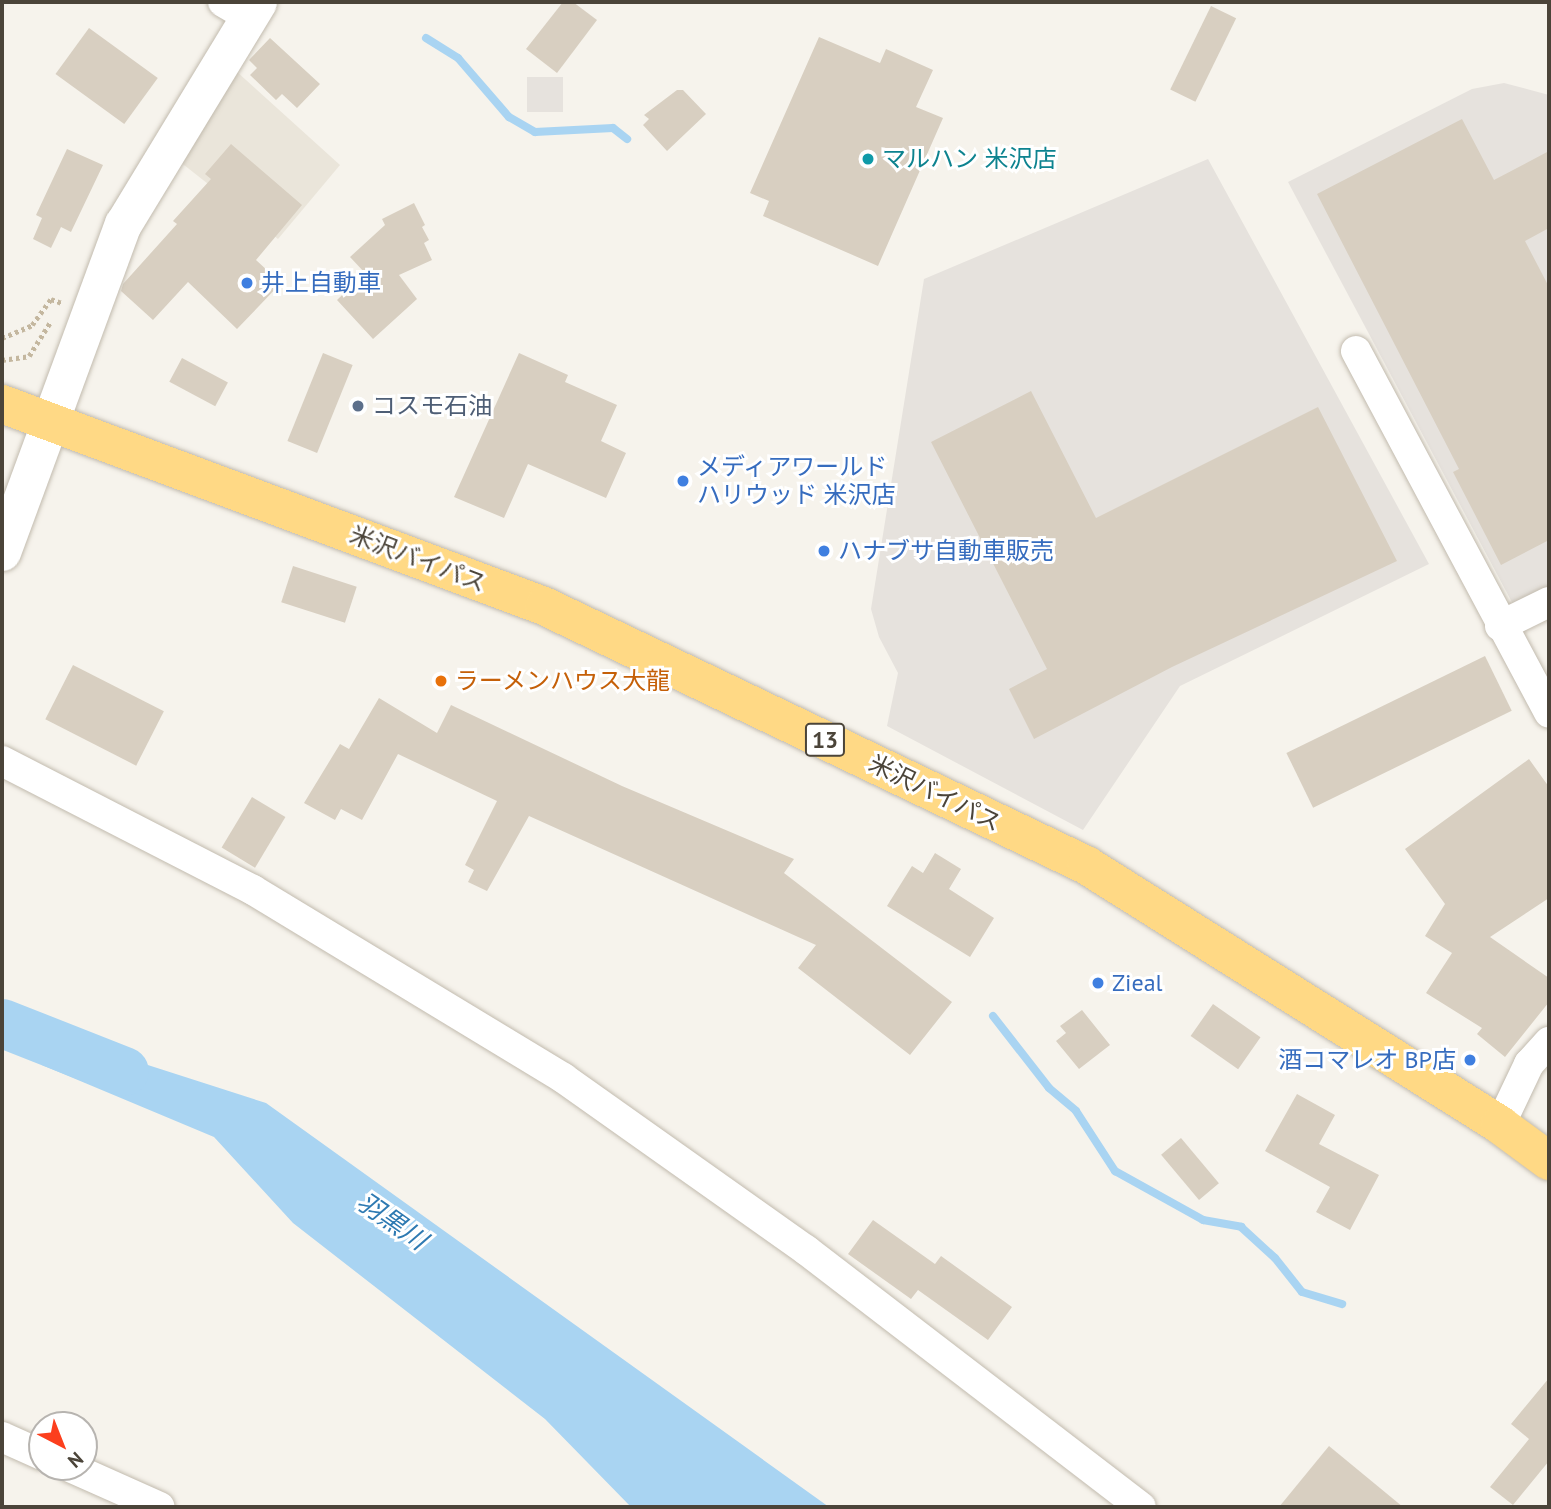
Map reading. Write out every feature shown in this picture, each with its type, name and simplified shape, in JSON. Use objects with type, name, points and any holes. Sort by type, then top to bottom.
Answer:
[{"type":"highway","name":"米沢バイパス","points":[[2,404],[544,606],[1086,865],[1500,1125],[1549,1161]]},
{"type":"street","points":[[2,552],[123,225],[243,7]]},
{"type":"street","points":[[1356,351],[1500,626],[1549,713]]},
{"type":"street","points":[[1500,626],[1549,602]]},
{"type":"street","points":[[2,761],[253,890],[563,1078],[806,1250],[1141,1507]]},
{"type":"street","points":[[1500,1125],[1530,1064],[1549,1042]]},
{"type":"street","points":[[2,1437],[28,1449]]},
{"type":"street","points":[[98,1479],[160,1507]]},
{"type":"path","points":[[2,338],[32,325],[51,299],[63,303],[29,356],[2,360]]},
{"type":"shaded area","points":[[236,71],[340,165],[278,239],[179,161]]},
{"type":"shaded area","points":[[527,77],[563,77],[563,112],[527,112]]},
{"type":"shaded area","points":[[1504,83],[1549,95],[1549,589],[1514,606],[1288,182],[1472,89]]},
{"type":"shaded area","points":[[1208,159],[1429,564],[1180,686],[1083,830],[887,726],[898,673],[879,637],[871,609],[924,279]]},
{"type":"water","points":[[70,1040],[266,1103],[829,1507],[631,1507],[545,1419],[293,1223],[214,1137],[42,1065]]},
{"type":"building","points":[[563,2],[573,2],[597,20],[557,73],[526,49]]},
{"type":"building","points":[[1211,6],[1236,18],[1195,102],[1170,90]]},
{"type":"building","points":[[89,28],[158,78],[124,124],[55,74]]},
{"type":"building","points":[[819,37],[880,63],[886,49],[933,70],[916,107],[943,118],[878,266],[763,216],[769,201],[750,193]]},
{"type":"building","points":[[270,38],[320,84],[297,108],[282,94],[276,100],[250,75],[257,68],[249,60]]},
{"type":"building","points":[[677,90],[683,90],[706,114],[667,151],[643,125],[649,119],[644,115]]},
{"type":"building","points":[[1462,119],[1494,180],[1549,151],[1549,228],[1525,241],[1549,287],[1549,540],[1501,565],[1453,472],[1459,469],[1317,194]]},
{"type":"building","points":[[231,144],[302,205],[256,260],[281,283],[237,329],[188,282],[153,320],[121,291],[123,284],[177,224],[173,221],[211,179],[205,174]]},
{"type":"building","points":[[67,149],[103,165],[71,232],[61,227],[51,248],[33,239],[42,218],[36,215]]},
{"type":"building","points":[[414,203],[425,225],[422,227],[429,240],[424,243],[432,260],[399,275],[417,299],[373,339],[337,300],[365,273],[350,257],[385,225],[382,219]]},
{"type":"building","points":[[323,353],[353,365],[317,453],[287,441]]},
{"type":"building","points":[[519,353],[568,375],[565,382],[617,405],[601,441],[626,453],[606,498],[528,464],[504,518],[454,497]]},
{"type":"building","points":[[182,358],[228,382],[215,406],[169,382]]},
{"type":"building","points":[[1031,391],[1096,518],[1318,407],[1397,561],[1172,667],[1034,739],[1009,689],[1047,669],[931,442]]},
{"type":"building","points":[[293,566],[357,587],[345,623],[281,602]]},
{"type":"building","points":[[1485,656],[1512,711],[1313,808],[1286,753]]},
{"type":"building","points":[[73,665],[164,711],[136,766],[45,719]]},
{"type":"building","points":[[379,698],[437,733],[451,705],[622,786],[794,859],[784,873],[952,1002],[910,1055],[798,968],[816,945],[529,816],[487,891],[468,882],[474,870],[465,865],[497,801],[398,754],[362,820],[341,809],[335,820],[304,803],[340,744],[349,749]]},
{"type":"building","points":[[1529,759],[1549,787],[1549,898],[1490,937],[1549,978],[1549,1002],[1505,1057],[1477,1034],[1482,1028],[1426,993],[1452,953],[1425,936],[1445,904],[1405,849]]},
{"type":"building","points":[[252,797],[285,817],[255,868],[222,848]]},
{"type":"building","points":[[935,853],[961,869],[949,889],[994,918],[970,957],[887,906],[912,866],[923,873]]},
{"type":"building","points":[[1213,1004],[1261,1037],[1238,1069],[1191,1036]]},
{"type":"building","points":[[1082,1010],[1110,1045],[1079,1069],[1056,1041],[1066,1033],[1060,1026]]},
{"type":"building","points":[[1297,1094],[1335,1115],[1319,1144],[1379,1175],[1350,1230],[1316,1212],[1330,1187],[1265,1151]]},
{"type":"building","points":[[1181,1138],[1219,1183],[1199,1200],[1161,1155]]},
{"type":"building","points":[[873,1220],[935,1264],[941,1256],[1012,1307],[988,1340],[918,1290],[911,1299],[848,1254]]},
{"type":"building","points":[[1549,1378],[1549,1461],[1513,1505],[1490,1487],[1529,1439],[1511,1424]]},
{"type":"building","points":[[1329,1446],[1403,1507],[1279,1507]]},
{"type":"waterway","points":[[426,38],[458,58],[509,117],[535,132],[613,128],[627,139]]},
{"type":"waterway","points":[[993,1016],[1049,1088],[1076,1111],[1115,1171],[1203,1220],[1241,1227],[1275,1258],[1302,1292],[1342,1304]]},
{"type":"waterway","name":"羽黒川","points":[[2,1023],[124,1071]]},
{"type":"place","name":"マルハン 米沢店","points":[[868,159]]},
{"type":"place","name":"井上自動車","points":[[247,283]]},
{"type":"place","name":"コスモ石油","points":[[358,406]]},
{"type":"place","name":"メディアワールド ハリウッド 米沢店","points":[[683,481]]},
{"type":"place","name":"ハナブサ自動車販売","points":[[824,551]]},
{"type":"place","name":"ラーメンハウス大龍","points":[[441,681]]},
{"type":"place","name":"Zieal","points":[[1098,983]]},
{"type":"place","name":"酒コマレオ BP店","points":[[1470,1060]]}]
